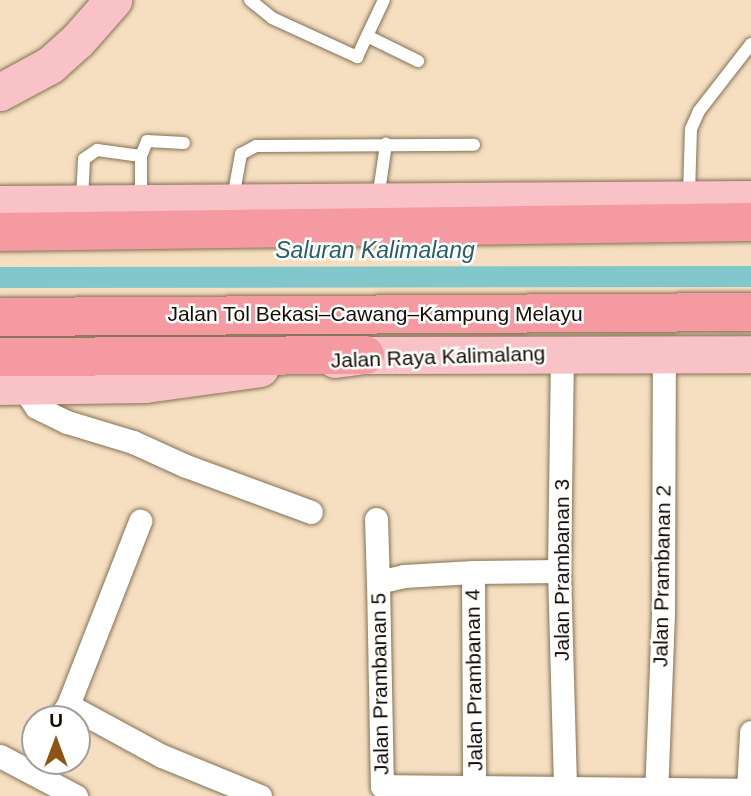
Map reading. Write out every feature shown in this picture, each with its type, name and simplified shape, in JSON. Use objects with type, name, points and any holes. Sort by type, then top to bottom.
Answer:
[{"type":"highway","points":[[0,232],[751,222]]},
{"type":"highway","name":"Jalan Tol Bekasi–Cawang–Kampung Melayu","points":[[0,317],[751,312]]},
{"type":"highway","points":[[7,376],[365,355]]},
{"type":"main road","points":[[0,92],[50,65],[77,41],[113,0]]},
{"type":"main road","points":[[0,204],[751,199]]},
{"type":"main road","name":"Jalan Raya Kalimalang","points":[[365,355],[751,354]]},
{"type":"street","name":"Jalan Prambanan 3","points":[[562,353],[559,571],[565,787]]},
{"type":"street","name":"Jalan Prambanan 2","points":[[656,792],[663,612],[664,355]]},
{"type":"street","points":[[7,376],[36,407],[66,422],[133,442],[186,466],[311,512]]},
{"type":"street","name":"Jalan Prambanan 5","points":[[376,519],[382,786],[474,789]]},
{"type":"street","points":[[66,705],[140,521]]},
{"type":"street","points":[[378,582],[404,576],[559,571]]},
{"type":"street","name":"Jalan Prambanan 4","points":[[472,572],[474,789]]},
{"type":"street","points":[[91,725],[162,757],[260,796]]},
{"type":"street","points":[[474,789],[565,787],[656,792],[749,790],[751,732]]},
{"type":"street","points":[[0,756],[21,760]]},
{"type":"street","points":[[47,789],[76,796]]},
{"type":"lane","points":[[250,0],[272,18],[357,57],[384,0]]},
{"type":"lane","points":[[367,36],[418,61]]},
{"type":"lane","points":[[689,199],[691,129],[699,111],[751,44]]},
{"type":"lane","points":[[141,202],[141,156],[147,141],[184,143]]},
{"type":"lane","points":[[378,203],[386,144]]},
{"type":"lane","points":[[232,202],[241,154],[256,146],[474,145]]},
{"type":"lane","points":[[82,203],[84,159],[97,149],[141,156]]},
{"type":"waterway","name":"Saluran Kalimalang","points":[[0,277],[751,276]]}]
